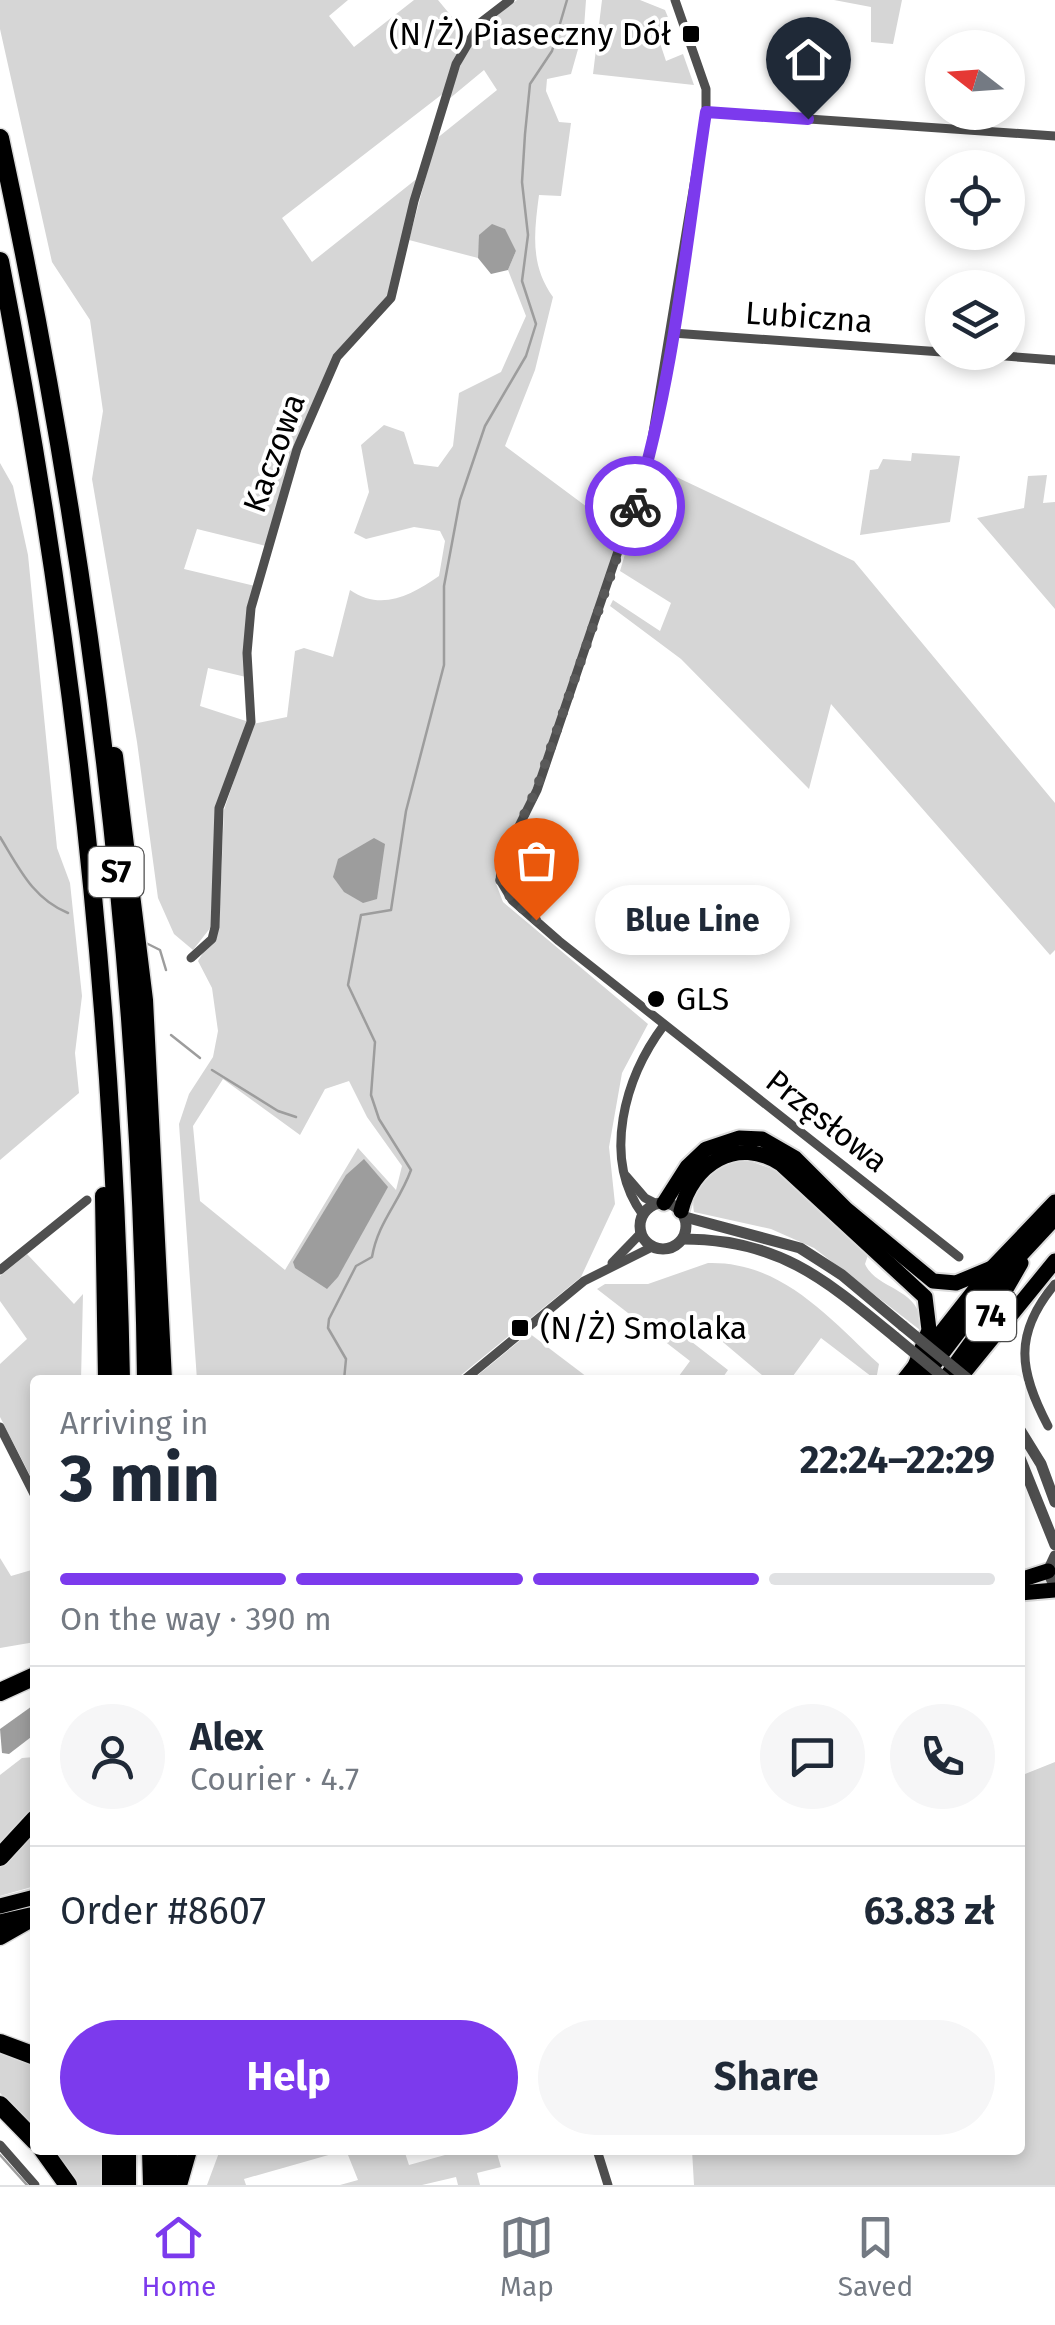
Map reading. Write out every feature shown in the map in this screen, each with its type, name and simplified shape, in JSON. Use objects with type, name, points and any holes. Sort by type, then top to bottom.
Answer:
[{"type":"highway","name":"S7","points":[[0,138],[47,374],[80,584],[126,980],[146,1375]]},
{"type":"highway","name":"S7","points":[[0,260],[64,644],[88,852],[108,1081],[122,1375]]},
{"type":"highway","points":[[80,584],[101,673],[142,969],[158,1217],[163,1375]]},
{"type":"highway","points":[[107,1375],[104,1178],[108,1081]]},
{"type":"highway","points":[[0,1692],[30,1678]]},
{"type":"highway","points":[[0,1857],[30,1824]]},
{"type":"highway","points":[[0,1936],[30,1918]]},
{"type":"highway","points":[[0,2043],[30,2054]]},
{"type":"highway","points":[[0,2105],[30,2136]]},
{"type":"highway","points":[[47,2155],[68,2185]]},
{"type":"highway","points":[[111,2185],[112,2155]]},
{"type":"highway","points":[[127,2155],[127,2185]]},
{"type":"highway","points":[[152,2155],[152,2185]]},
{"type":"highway","points":[[168,2155],[168,2185]]},
{"type":"highway","points":[[178,2185],[187,2155]]},
{"type":"main road","points":[[661,1204],[687,1167],[706,1149],[739,1138],[762,1139],[796,1158],[865,1235]]},
{"type":"main road","points":[[683,1214],[689,1188],[707,1165],[727,1154],[754,1152],[792,1172],[887,1253],[943,1283],[967,1280],[992,1268],[1055,1202]]},
{"type":"main road","name":"74","points":[[918,1373],[1055,1218]]},
{"type":"main road","name":"74","points":[[949,1375],[991,1315],[1030,1246]]},
{"type":"main road","points":[[887,1253],[928,1304],[929,1330],[918,1373]]},
{"type":"main road","points":[[962,1375],[1055,1261]]},
{"type":"main road","name":"74","points":[[918,1373],[992,1268]]},
{"type":"main road","points":[[1025,1577],[1052,1563]]},
{"type":"main road","points":[[1025,1593],[1055,1589]]},
{"type":"main road","points":[[0,1906],[30,1898]]},
{"type":"main road","points":[[0,1922],[30,1916]]},
{"type":"street","name":"Kaczowa","points":[[191,958],[212,939],[215,927],[219,808],[251,722],[247,653],[251,608],[297,450],[336,357],[391,298],[414,201],[456,64],[480,23],[510,0]]},
{"type":"street","points":[[672,333],[706,112],[706,89],[675,0]]},
{"type":"street","points":[[706,112],[1055,136]]},
{"type":"street","name":"Lubiczna","points":[[672,333],[925,351]]},
{"type":"street","name":"Przęsłowa","points":[[672,333],[648,463],[624,544],[536,790],[510,840],[500,880],[512,900],[664,1025],[958,1256]]},
{"type":"street","points":[[1025,358],[1055,360]]},
{"type":"street","points":[[611,1264],[641,1233],[643,1215],[627,1193],[621,1151],[632,1077],[664,1025]]},
{"type":"street","points":[[623,1172],[645,1198],[683,1214],[800,1248],[828,1264],[962,1375]]},
{"type":"street","points":[[0,1270],[87,1200]]},
{"type":"street","points":[[643,1215],[661,1204]]},
{"type":"street","points":[[683,1214],[683,1239]]},
{"type":"street","points":[[641,1233],[652,1247]]},
{"type":"street","points":[[470,1375],[584,1281],[611,1264],[652,1247],[672,1248],[683,1239],[744,1245],[792,1260],[826,1280],[940,1375]]},
{"type":"street","points":[[1048,1426],[1026,1383],[1025,1357],[1032,1316],[1055,1284]]},
{"type":"street","points":[[0,1427],[30,1486]]},
{"type":"street","points":[[1025,1438],[1055,1502]]},
{"type":"street","points":[[1025,1470],[1055,1545]]},
{"type":"street","points":[[1052,1563],[1055,1589]]},
{"type":"street","points":[[0,2145],[36,2185]]},
{"type":"street","points":[[598,2155],[608,2185]]},
{"type":"shaded area","points":[[0,0],[348,0],[329,16],[354,47],[414,0],[438,0],[467,35],[445,92],[282,218],[312,262],[419,177],[389,297],[335,355],[266,546],[197,529],[184,569],[255,586],[246,677],[208,668],[200,706],[249,722],[216,807],[211,927],[193,950],[174,934],[158,898],[137,742],[92,479],[103,411],[90,320],[52,262],[0,29]]},
{"type":"shaded area","points":[[517,0],[586,0],[584,28],[571,74],[547,79],[546,91],[559,122],[571,123],[561,196],[539,195],[537,209],[537,261],[553,297],[535,370],[505,446],[622,533],[533,788],[499,856],[495,881],[503,902],[648,1024],[622,1073],[609,1147],[615,1204],[581,1277],[461,1375],[197,1375],[179,1124],[189,1094],[213,1057],[218,1031],[212,988],[198,961],[219,927],[224,810],[253,724],[287,717],[295,651],[304,648],[333,657],[350,590],[373,600],[385,600],[407,595],[439,576],[445,541],[440,531],[414,527],[366,539],[354,533],[369,492],[361,445],[384,425],[404,432],[414,464],[438,467],[453,446],[459,393],[501,372],[526,316],[508,270],[516,251],[480,235],[478,258],[409,240],[436,139],[497,90],[484,70],[449,99],[460,67],[481,32]],"holes":[[[223,1079],[300,1135],[325,1089],[349,1081],[367,1117],[402,1166],[396,1190],[358,1148],[285,1270],[200,1201],[193,1126]]]},
{"type":"shaded area","points":[[602,0],[640,0],[665,10],[674,32],[659,40],[666,61],[683,54],[694,85],[593,74]]},
{"type":"shaded area","points":[[834,0],[902,0],[893,44],[871,42],[871,7]]},
{"type":"shaded area","points":[[492,224],[505,229],[516,251],[508,270],[491,274],[478,258],[479,235]]},
{"type":"shaded area","points":[[912,453],[960,456],[950,522],[860,535],[870,470],[878,469],[883,459],[911,461]]},
{"type":"shaded area","points":[[0,463],[13,486],[28,555],[57,848],[70,883],[82,996],[75,1053],[79,1093],[0,1160]]},
{"type":"shaded area","points":[[651,465],[854,561],[1055,803],[1055,950],[1050,955],[831,704],[809,789],[681,659],[610,606],[613,600],[660,631],[671,603],[620,571]]},
{"type":"shaded area","points":[[1047,475],[1043,503],[1055,502],[1055,609],[977,518],[1024,508],[1028,476]]},
{"type":"shaded area","points":[[374,838],[385,844],[377,899],[363,903],[344,892],[333,877],[338,859]]},
{"type":"shaded area","points":[[364,1159],[388,1187],[338,1277],[327,1289],[295,1268],[293,1262],[346,1175]]},
{"type":"shaded area","points":[[744,1159],[778,1171],[869,1252],[865,1264],[879,1280],[915,1306],[920,1330],[814,1248],[771,1229],[694,1212],[696,1192],[707,1176]]},
{"type":"shaded area","points":[[27,1254],[74,1304],[83,1294],[81,1375],[30,1375],[30,1475],[0,1417],[0,1364],[27,1339],[0,1301],[0,1276]]},
{"type":"shaded area","points":[[708,1263],[759,1271],[822,1311],[879,1364],[877,1375],[869,1375],[821,1338],[794,1375],[762,1375],[692,1316],[679,1332],[728,1370],[724,1375],[680,1375],[690,1361],[597,1289],[605,1284],[648,1284]]},
{"type":"shaded area","points":[[529,1333],[584,1375],[478,1375]]},
{"type":"shaded area","points":[[0,1558],[11,1576],[30,1570],[30,1643],[0,1648]]},
{"type":"shaded area","points":[[30,1708],[30,1738],[9,1754],[2,1753],[0,1729]]},
{"type":"shaded area","points":[[30,1757],[30,1814],[0,1847],[0,1775],[22,1758]]},
{"type":"shaded area","points":[[1055,1762],[1055,2185],[694,2185],[692,2155],[1025,2155],[1025,1774]]},
{"type":"shaded area","points":[[30,1836],[30,1887],[0,1896],[0,1866]]},
{"type":"shaded area","points":[[0,2051],[30,2061],[30,2125],[0,2093]]},
{"type":"shaded area","points":[[55,2155],[107,2155],[107,2185],[76,2185]]},
{"type":"shaded area","points":[[218,2155],[328,2155],[244,2179],[246,2185],[207,2185]]},
{"type":"shaded area","points":[[348,2155],[406,2155],[409,2165],[445,2155],[497,2155],[501,2167],[477,2173],[480,2185],[458,2185],[456,2177],[422,2185],[340,2185],[358,2180]]},
{"type":"waterway","points":[[344,1375],[346,1359],[328,1328],[329,1319],[356,1266],[372,1257],[379,1233],[411,1170],[379,1119],[371,1095],[375,1042],[348,985],[361,915],[391,910],[406,811],[444,665],[444,586],[460,500],[485,426],[526,356],[536,324],[522,281],[528,235],[522,182],[525,134],[530,84],[552,51],[567,0]]},
{"type":"waterway","points":[[0,837],[36,891],[68,913]]},
{"type":"waterway","points":[[146,943],[160,950],[166,970]]},
{"type":"waterway","points":[[171,1035],[200,1058]]},
{"type":"waterway","points":[[212,1070],[278,1111],[296,1117]]},
{"type":"waterway","points":[[0,2155],[27,2185]]},
{"type":"way so far","points":[[536,920],[512,900],[500,880],[502,860],[536,790],[635,506]]},
{"type":"place","name":"(N/Ż) Piaseczny Dół","points":[[691,34]]},
{"type":"place","name":"Blue Line","points":[[536,920]]},
{"type":"place","name":"GLS","points":[[656,999]]},
{"type":"place","name":"(N/Ż) Smolaka","points":[[520,1328]]},
{"type":"route","points":[[635,506],[648,463],[672,333],[706,112],[808,119]]}]
